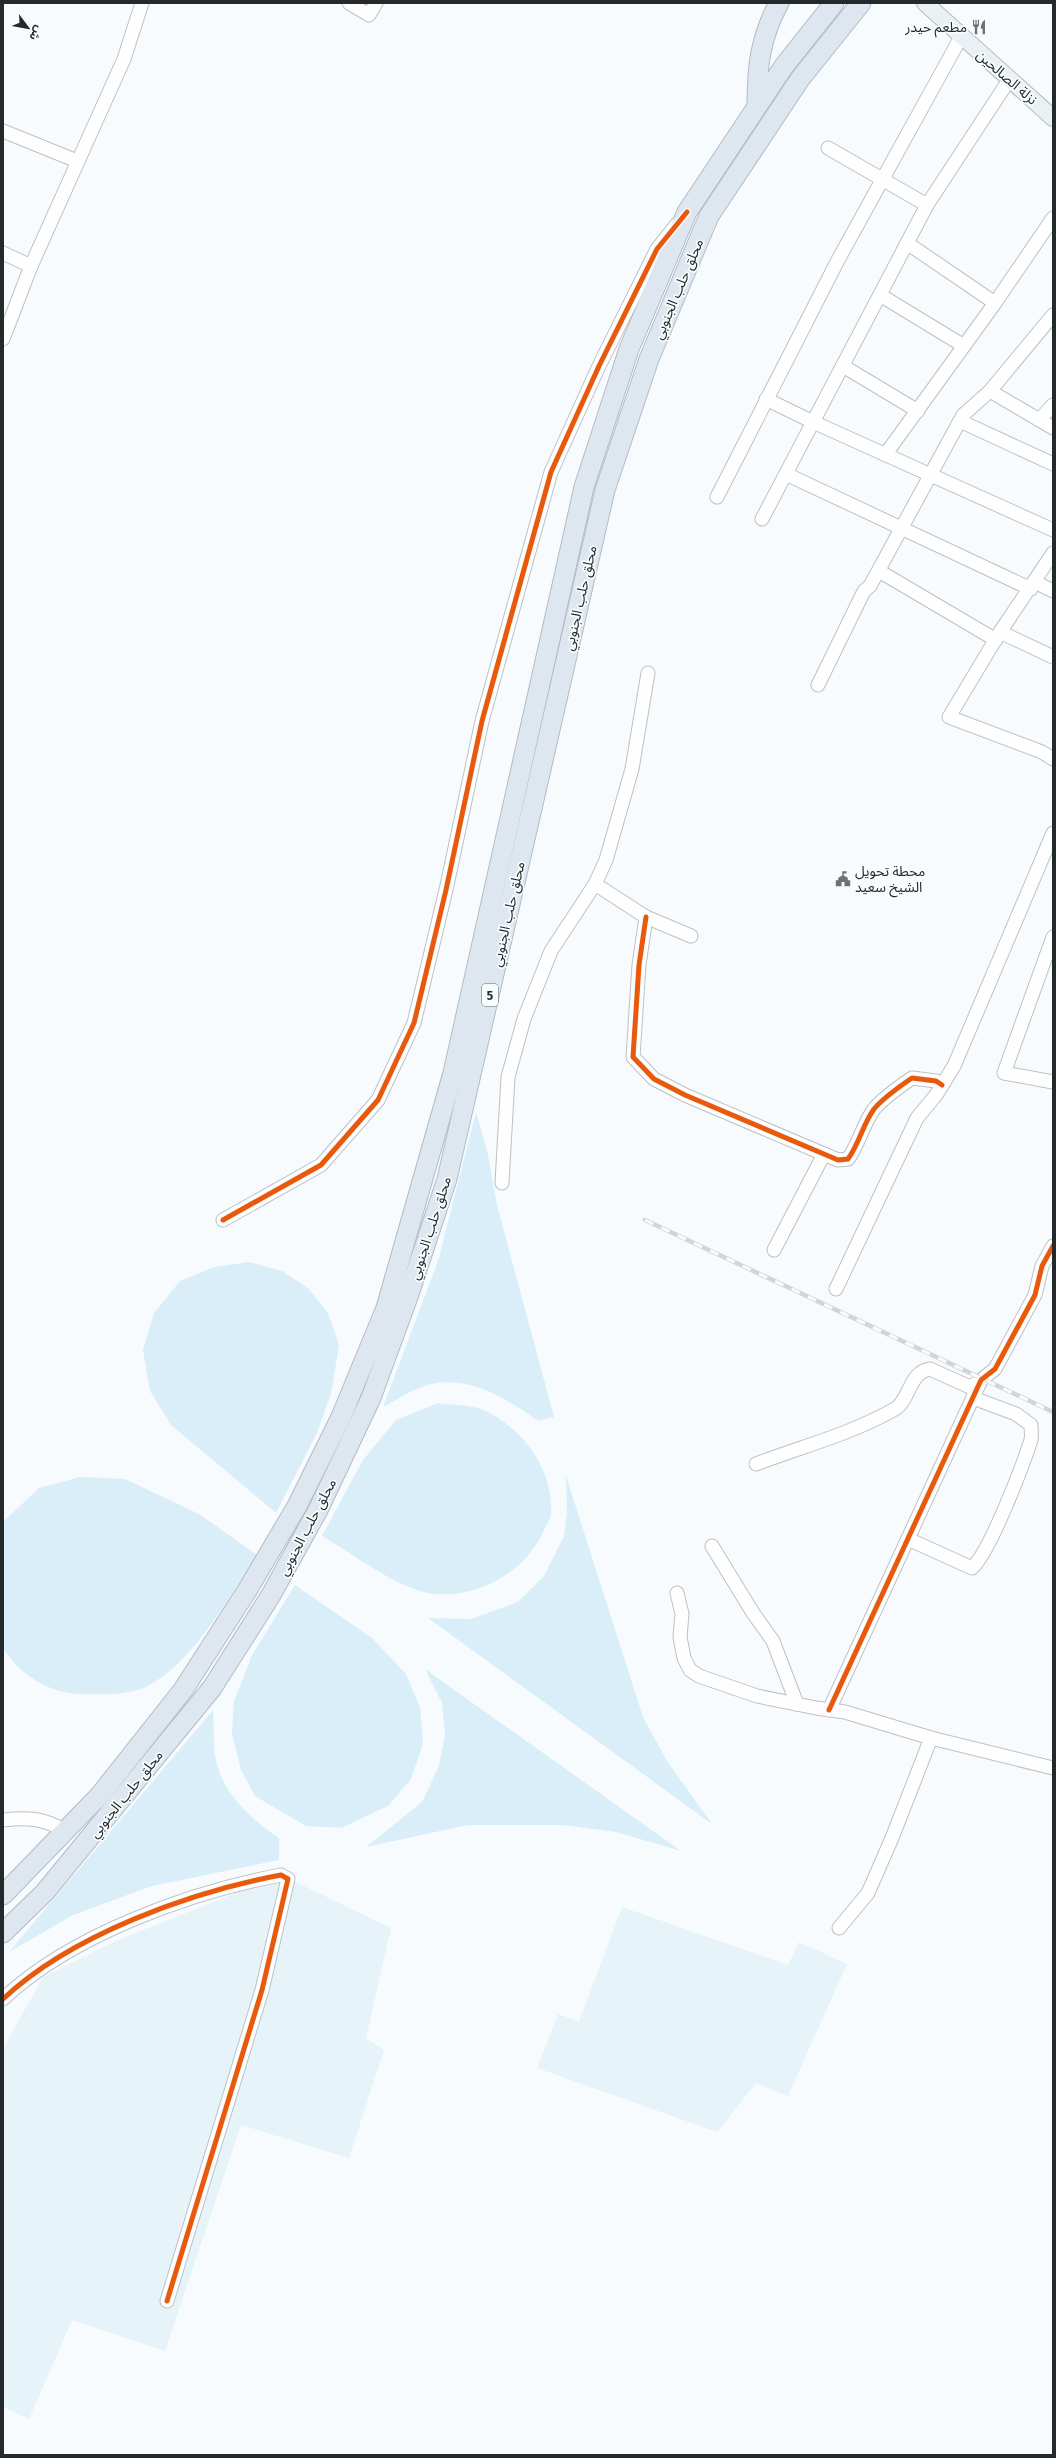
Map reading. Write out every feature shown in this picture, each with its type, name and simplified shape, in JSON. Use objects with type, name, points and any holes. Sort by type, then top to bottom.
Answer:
[{"type":"highway","points":[[757,105],[757,67],[764,36],[779,3]]},
{"type":"highway","name":"محلق حلب الجنوبي","points":[[3,1895],[100,1795],[183,1690],[248,1589],[297,1506],[341,1417],[386,1308],[453,1073],[584,487],[629,349],[687,212],[784,66],[834,3]]},
{"type":"highway","name":"محلق حلب الجنوبي","points":[[3,1933],[45,1892],[212,1688],[271,1595],[318,1510],[371,1398],[408,1297],[447,1179],[473,1074],[605,490],[649,359],[709,216],[800,79],[861,3]]},
{"type":"main road","name":"نزلة الصالحين","points":[[925,3],[961,37],[1053,118]]},
{"type":"street","points":[[349,3],[369,15],[376,3]]},
{"type":"street","points":[[3,340],[31,266],[124,59],[138,5]]},
{"type":"street","points":[[717,497],[766,398],[838,260],[961,37]]},
{"type":"street","points":[[762,519],[844,366],[927,205],[1010,80]]},
{"type":"street","points":[[3,130],[77,162]]},
{"type":"street","points":[[828,148],[927,205]]},
{"type":"street","points":[[224,1220],[321,1165],[378,1100],[414,1023],[446,890],[482,721],[551,472],[599,366],[656,249],[687,212]]},
{"type":"street","points":[[885,455],[996,303],[1053,218]]},
{"type":"street","points":[[907,243],[996,303]]},
{"type":"street","points":[[3,253],[31,266]]},
{"type":"street","points":[[880,295],[964,346]]},
{"type":"street","points":[[818,686],[864,591],[870,586],[903,529],[963,415],[990,391],[1053,315]]},
{"type":"street","points":[[844,366],[918,411]]},
{"type":"street","points":[[990,391],[1053,428]]},
{"type":"street","points":[[766,398],[813,422],[1053,530]]},
{"type":"street","points":[[1039,420],[1053,405]]},
{"type":"street","points":[[960,421],[1053,464]]},
{"type":"street","points":[[786,474],[903,529],[1032,586],[1053,591]]},
{"type":"street","points":[[1053,553],[998,636],[948,717],[1042,752],[1053,759]]},
{"type":"street","points":[[879,571],[998,636],[1053,657]]},
{"type":"street","points":[[502,1183],[508,1077],[524,1019],[551,952],[595,884],[617,825],[632,769],[648,673]]},
{"type":"street","points":[[836,1289],[917,1118],[942,1085],[954,1066],[1053,833]]},
{"type":"street","points":[[595,884],[646,917],[690,936]]},
{"type":"street","points":[[646,917],[639,965],[633,1057],[654,1079],[686,1095],[838,1160],[848,1159],[856,1148],[873,1110],[912,1078],[936,1081],[942,1085]]},
{"type":"street","points":[[1053,937],[1004,1073],[1053,1082]]},
{"type":"street","points":[[774,1250],[824,1154]]},
{"type":"street","points":[[756,1464],[844,1434],[897,1407],[918,1374],[924,1370],[930,1369],[970,1387],[981,1380],[995,1369],[1031,1302],[1047,1268],[1053,1246]]},
{"type":"street","points":[[829,1710],[981,1380]]},
{"type":"street","points":[[908,1539],[972,1568],[979,1562],[993,1533],[1023,1461],[1031,1438],[1031,1424],[1016,1414],[973,1398]]},
{"type":"street","points":[[712,1546],[753,1613],[773,1641],[797,1704]]},
{"type":"street","points":[[677,1593],[682,1614],[680,1637],[684,1658],[690,1670],[699,1676],[757,1696],[845,1712],[931,1738],[1053,1768]]},
{"type":"street","points":[[839,1928],[868,1893],[892,1838],[931,1738]]},
{"type":"street","points":[[3,1820],[34,1818],[53,1823],[65,1831]]},
{"type":"street","points":[[3,1999],[39,1970],[84,1942],[112,1929],[203,1894],[281,1875],[288,1879],[262,1990],[167,2302]]},
{"type":"shaded area","points":[[476,1112],[487,1150],[497,1205],[554,1417],[538,1421],[503,1398],[490,1392],[478,1387],[451,1382],[437,1383],[423,1387],[383,1407],[438,1261]]},
{"type":"shaded area","points":[[249,1262],[282,1271],[308,1288],[328,1313],[339,1345],[331,1394],[317,1433],[276,1513],[171,1425],[150,1391],[143,1350],[154,1313],[180,1281],[214,1267]]},
{"type":"shaded area","points":[[438,1403],[469,1406],[481,1409],[500,1419],[512,1429],[524,1440],[534,1453],[547,1481],[550,1497],[551,1515],[549,1520],[535,1546],[525,1559],[498,1580],[467,1592],[451,1594],[434,1594],[406,1586],[391,1579],[322,1536],[363,1460],[396,1420]]},
{"type":"shaded area","points":[[566,1476],[643,1717],[667,1761],[712,1824],[428,1618],[471,1619],[518,1602],[544,1576],[564,1536],[567,1513]]},
{"type":"shaded area","points":[[80,1477],[125,1479],[199,1514],[257,1555],[221,1611],[191,1650],[158,1680],[141,1689],[126,1693],[78,1694],[55,1690],[35,1680],[17,1666],[3,1648],[3,1522],[39,1488]]},
{"type":"shaded area","points":[[295,1585],[372,1638],[406,1674],[420,1707],[423,1744],[411,1779],[388,1806],[341,1828],[306,1826],[255,1796],[241,1770],[232,1734],[234,1701],[252,1655]]},
{"type":"shaded area","points":[[425,1669],[681,1851],[616,1832],[563,1825],[468,1825],[366,1847],[422,1802],[439,1766],[445,1734],[442,1703]]},
{"type":"shaded area","points":[[213,1710],[215,1754],[225,1784],[240,1805],[258,1823],[279,1838],[279,1860],[152,1886],[73,1915],[9,1952]]},
{"type":"shaded area","points":[[281,1875],[391,1928],[366,2038],[384,2050],[349,2158],[241,2125],[165,2351],[72,2320],[29,2419],[3,2407],[3,2049],[43,1977],[118,1940]]},
{"type":"shaded area","points":[[622,1907],[788,1965],[799,1942],[847,1964],[788,2096],[756,2083],[717,2132],[537,2068],[558,2014],[579,2022]]},
{"type":"railway","points":[[645,1220],[1053,1412]]},
{"type":"cycle path","points":[[223,1220],[321,1165],[378,1100],[414,1023],[446,890],[482,721],[551,472],[599,366],[657,249],[687,212]]},
{"type":"cycle path","points":[[646,917],[639,965],[633,1057],[654,1079],[685,1095],[838,1160],[848,1159],[870,1115],[882,1100],[912,1078],[936,1081],[942,1085]]},
{"type":"cycle path","points":[[829,1710],[981,1380],[995,1369],[1035,1295],[1042,1266],[1053,1246]]},
{"type":"cycle path","points":[[3,1999],[31,1976],[62,1955],[133,1919],[171,1905],[246,1883],[281,1875],[288,1879],[262,1990],[167,2301]]},
{"type":"place","name":"مطعم حيدر","points":[[979,27]]},
{"type":"place","name":"محطة تحويل الشيخ سعيد","points":[[843,879]]}]
